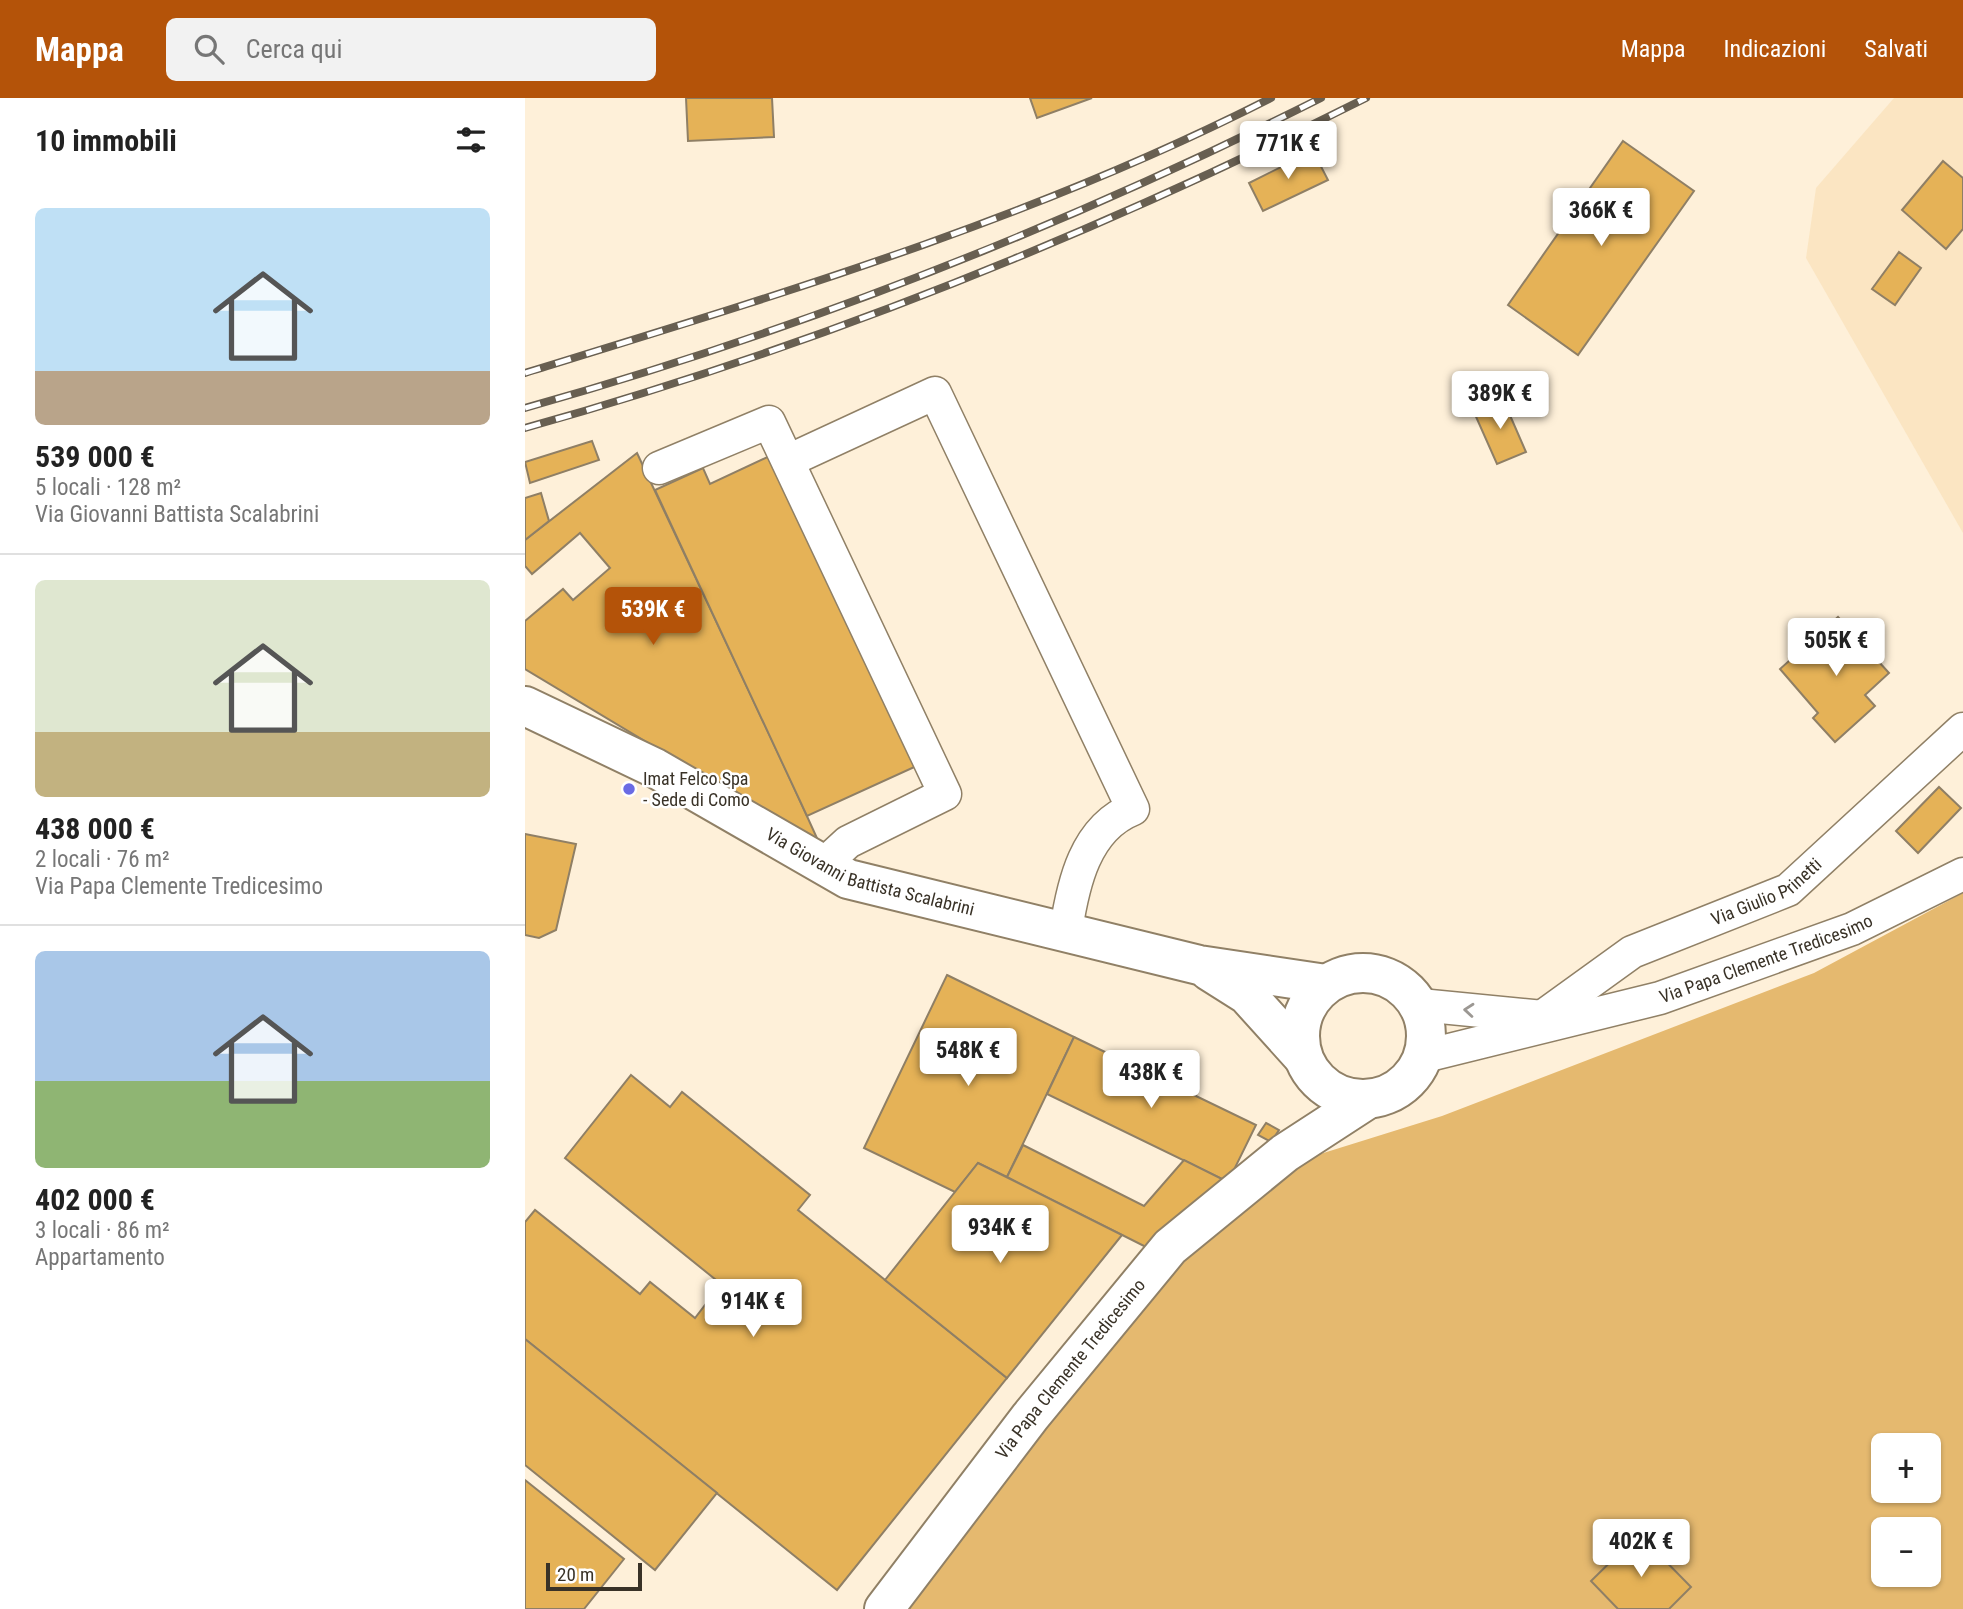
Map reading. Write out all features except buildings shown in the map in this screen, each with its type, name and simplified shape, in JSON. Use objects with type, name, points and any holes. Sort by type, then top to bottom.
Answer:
[{"type":"main road","name":"Via Giovanni Battista Scalabrini","points":[[525,706],[656,768],[848,879],[1066,930],[1199,965],[1326,984]]},
{"type":"main road","name":"Via Giovanni Battista Scalabrini","points":[[1199,965],[1247,995],[1308,1066]]},
{"type":"main road","points":[[1347,974],[1380,974],[1403,986],[1420,1005],[1427,1030],[1425,1056],[1414,1076],[1395,1093],[1365,1101],[1335,1094],[1308,1066],[1299,1034],[1305,1011],[1326,984],[1347,974]]},
{"type":"main road","name":"Via Papa Clemente Tredicesimo","points":[[1285,1153],[1308,1066]]},
{"type":"main road","name":"Via Papa Clemente Tredicesimo","points":[[884,1609],[1030,1417],[1170,1247],[1285,1153],[1365,1101]]},
{"type":"street","points":[[787,461],[935,393],[1133,810],[1115,817],[1080,864],[1066,930]]},
{"type":"street","points":[[659,468],[769,422],[945,794],[849,842],[823,865]]},
{"type":"street","name":"Via Giulio Prinetti","points":[[1552,1018],[1632,952],[1788,890],[1963,729]]},
{"type":"street","name":"Via Papa Clemente Tredicesimo","points":[[1425,1056],[1552,1018],[1660,998],[1852,929],[1963,874]]},
{"type":"street","name":"Via Papa Clemente Tredicesimo","points":[[1420,1005],[1552,1018]]},
{"type":"shaded area","points":[[1894,98],[1963,98],[1963,533],[1806,258],[1816,188]]},
{"type":"shaded area","points":[[1963,893],[1963,1609],[891,1609],[1188,1252],[1301,1160],[1442,1116],[1814,973]]},
{"type":"railway","points":[[525,373],[810,284],[998,218],[1090,181],[1271,98]]},
{"type":"railway","points":[[525,408],[729,345],[931,272],[1128,189],[1321,98]]},
{"type":"railway","points":[[525,428],[741,361],[848,324],[953,283],[1162,195],[1366,98]]},
{"type":"place","name":"Imat Felco Spa - Sede di Como","points":[[629,789]]}]
